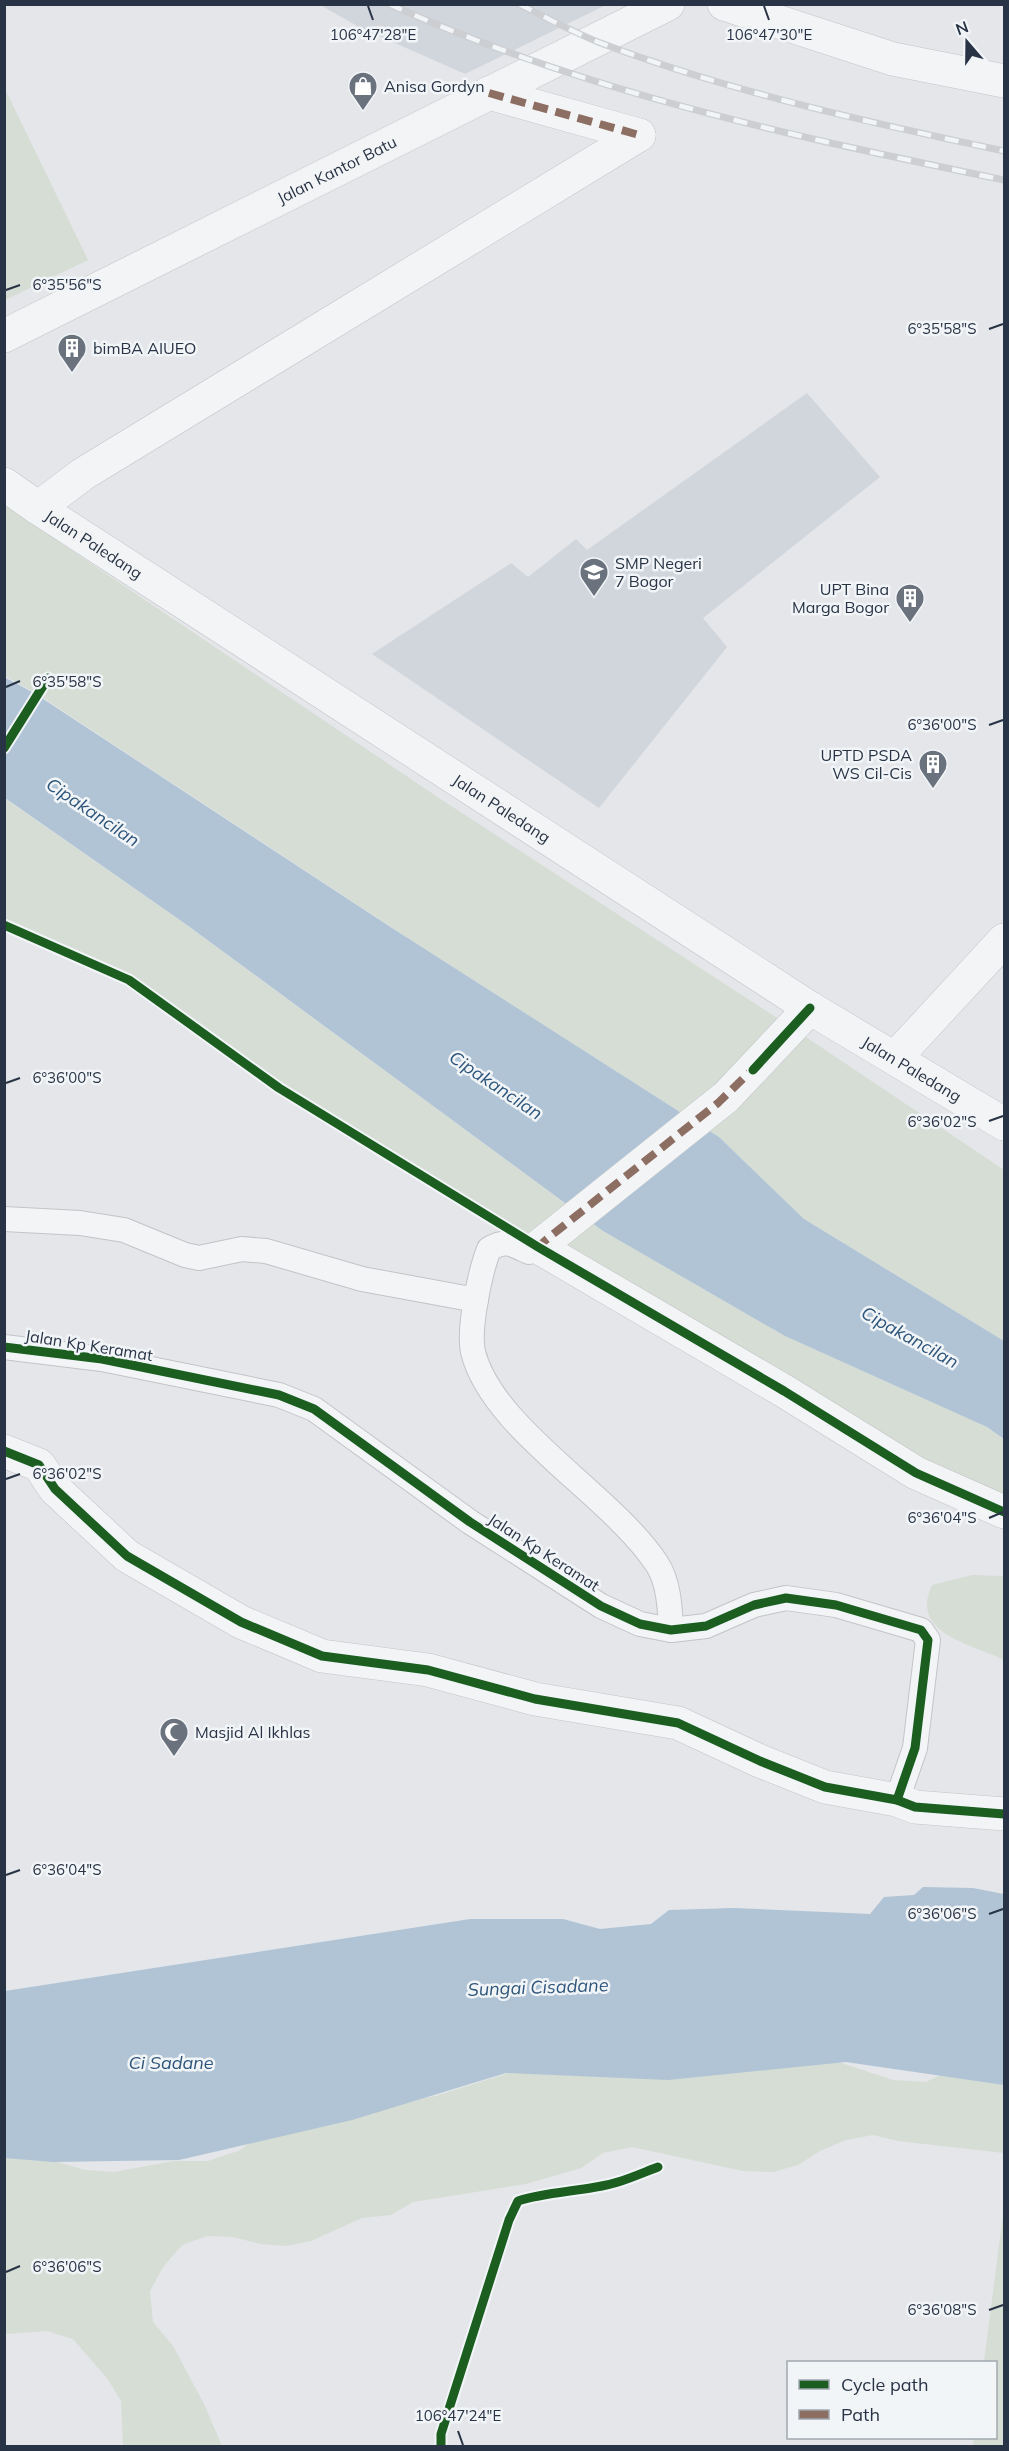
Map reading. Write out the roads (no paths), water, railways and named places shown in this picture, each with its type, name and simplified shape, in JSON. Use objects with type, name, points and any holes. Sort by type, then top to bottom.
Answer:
[{"type":"street","name":"Jalan Kantor Batu","points":[[4,336],[668,4]]},
{"type":"street","points":[[724,4],[893,59],[1005,81]]},
{"type":"street","points":[[38,508],[83,474],[639,135],[489,93]]},
{"type":"street","name":"Jalan Paledang","points":[[4,484],[810,1008],[896,1057],[1005,1124]]},
{"type":"street","points":[[896,1057],[1005,940]]},
{"type":"street","points":[[810,1008],[718,1103],[542,1243],[916,1473],[1005,1512]]},
{"type":"street","points":[[4,1450],[39,1464],[55,1489],[128,1556],[241,1622],[322,1656],[428,1670],[535,1699],[678,1723],[760,1761],[825,1787],[897,1800],[915,1807],[1005,1814]]},
{"type":"lane","points":[[4,1219],[80,1223],[124,1230],[185,1255],[200,1258],[242,1250],[267,1251],[362,1279],[476,1300]]},
{"type":"lane","points":[[542,1243],[529,1252],[513,1243],[501,1242],[489,1249],[476,1300],[473,1351],[485,1380],[506,1412],[617,1517],[658,1565],[670,1602],[671,1630]]},
{"type":"lane","name":"Jalan Kp Keramat","points":[[4,1347],[102,1359],[279,1395],[314,1409],[470,1522],[601,1606],[640,1624],[671,1630],[706,1626],[754,1605],[786,1598],[836,1605],[921,1630],[928,1640],[921,1709],[915,1748],[897,1800]]},
{"type":"water","name":"Cipakancilan","points":[[4,677],[34,693],[392,928],[719,1137],[804,1219],[1004,1341],[1004,1439],[987,1427],[785,1336],[603,1231],[187,925],[5,798]]},
{"type":"water","name":"Ci Sadane","points":[[923,1887],[973,1888],[1004,1894],[1004,2085],[846,2062],[668,2080],[506,2073],[352,2120],[179,2160],[53,2162],[5,2158],[5,1991],[470,1919],[563,1919],[600,1929],[651,1924],[669,1910],[734,1908],[870,1914],[884,1897],[914,1895]]},
{"type":"railway","points":[[389,4],[538,63],[614,87],[769,129],[1004,180]]},
{"type":"railway","points":[[519,4],[598,42],[698,76],[850,117],[1004,151]]},
{"type":"place","name":"Anisa Gordyn","points":[[363,112]]},
{"type":"place","name":"bimBA AIUEO","points":[[72,374]]},
{"type":"place","name":"SMP Negeri 7 Bogor","points":[[594,598]]},
{"type":"place","name":"UPT Bina Marga Bogor","points":[[910,624]]},
{"type":"place","name":"UPTD PSDA WS Cil-Cis","points":[[933,790]]},
{"type":"place","name":"Masjid Al Ikhlas","points":[[174,1758]]},
{"type":"water label","name":"Sungai Cisadane","points":[[538,1987]]}]
